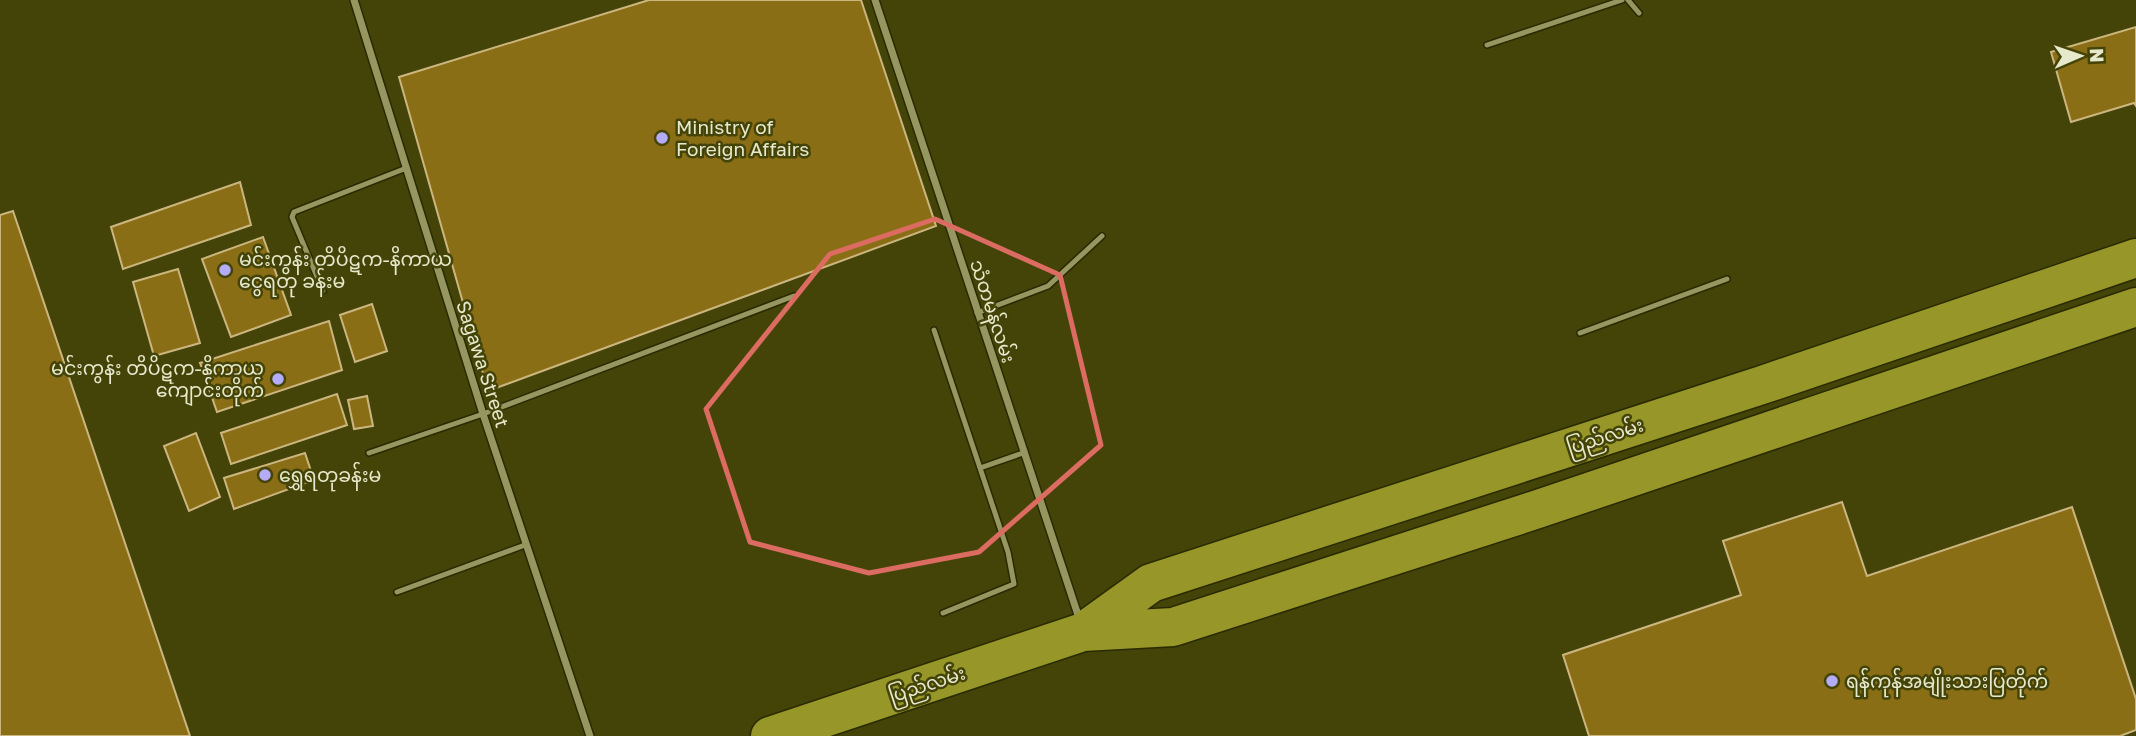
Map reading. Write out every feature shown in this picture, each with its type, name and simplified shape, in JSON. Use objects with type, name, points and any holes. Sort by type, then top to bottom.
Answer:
[{"type":"highway","name":"ပြည်လမ်း","points":[[1083,632],[1150,583],[1762,385],[2136,258]]},
{"type":"highway","name":"ပြည်လမ်း","points":[[770,736],[1083,632],[1174,627],[1535,510],[2136,307]]},
{"type":"street","name":"Sagawa Street","points":[[354,0],[404,169],[525,545],[590,736]]},
{"type":"street","name":"သံတမန်လမ်း","points":[[875,0],[1083,632]]},
{"type":"lane","points":[[1487,45],[1622,0]]},
{"type":"lane","points":[[1628,0],[1639,13]]},
{"type":"lane","points":[[323,291],[292,216],[294,212],[404,169]]},
{"type":"lane","points":[[977,313],[1048,286],[1102,236]]},
{"type":"lane","points":[[1580,333],[1727,279]]},
{"type":"lane","points":[[369,453],[483,414],[794,296]]},
{"type":"lane","points":[[934,330],[1008,552],[1014,584],[943,613]]},
{"type":"lane","points":[[980,468],[1023,453]]},
{"type":"lane","points":[[397,592],[525,545]]},
{"type":"highlighted area","points":[[935,219],[1060,275],[1101,445],[979,552],[869,573],[750,542],[706,409],[830,254]]},
{"type":"building","name":"Ministry of Foreign Affairs","points":[[649,0],[861,0],[936,226],[488,391],[399,77]]},
{"type":"building","points":[[2136,27],[2136,106],[2134,103],[2071,122],[2051,52]]},
{"type":"building","points":[[240,182],[251,225],[123,269],[111,227]]},
{"type":"building","points":[[13,211],[190,736],[0,736],[0,215]]},
{"type":"building","points":[[263,237],[291,315],[231,337],[202,259]]},
{"type":"building","points":[[178,269],[200,343],[154,356],[133,282]]},
{"type":"building","points":[[372,304],[387,351],[355,362],[340,315]]},
{"type":"building","points":[[329,321],[342,370],[217,412],[200,363]]},
{"type":"building","points":[[337,394],[347,425],[231,464],[221,433]]},
{"type":"building","points":[[367,396],[373,426],[354,429],[348,400]]},
{"type":"building","points":[[196,433],[220,497],[189,511],[164,446]]},
{"type":"building","points":[[305,453],[314,480],[234,509],[224,478]]},
{"type":"building","points":[[1842,502],[1867,576],[2072,507],[2136,699],[2136,730],[2120,736],[1589,736],[1563,655],[1741,595],[1723,541]]},
{"type":"place","name":"Ministry of Foreign Affairs","points":[[662,138]]},
{"type":"place","name":"မင်းကွန်း တိပိဋက-နိကာယ ငွေရတု ခန်းမ","points":[[225,270]]},
{"type":"place","name":"မင်းကွန်း တိပိဋက-နိကာယ ကျောင်းတိုက်","points":[[278,379]]},
{"type":"place","name":"ရွှေရတုခန်းမ","points":[[265,475]]},
{"type":"place","name":"ရန်ကုန်အမျိုးသားပြတိုက်","points":[[1832,681]]}]
